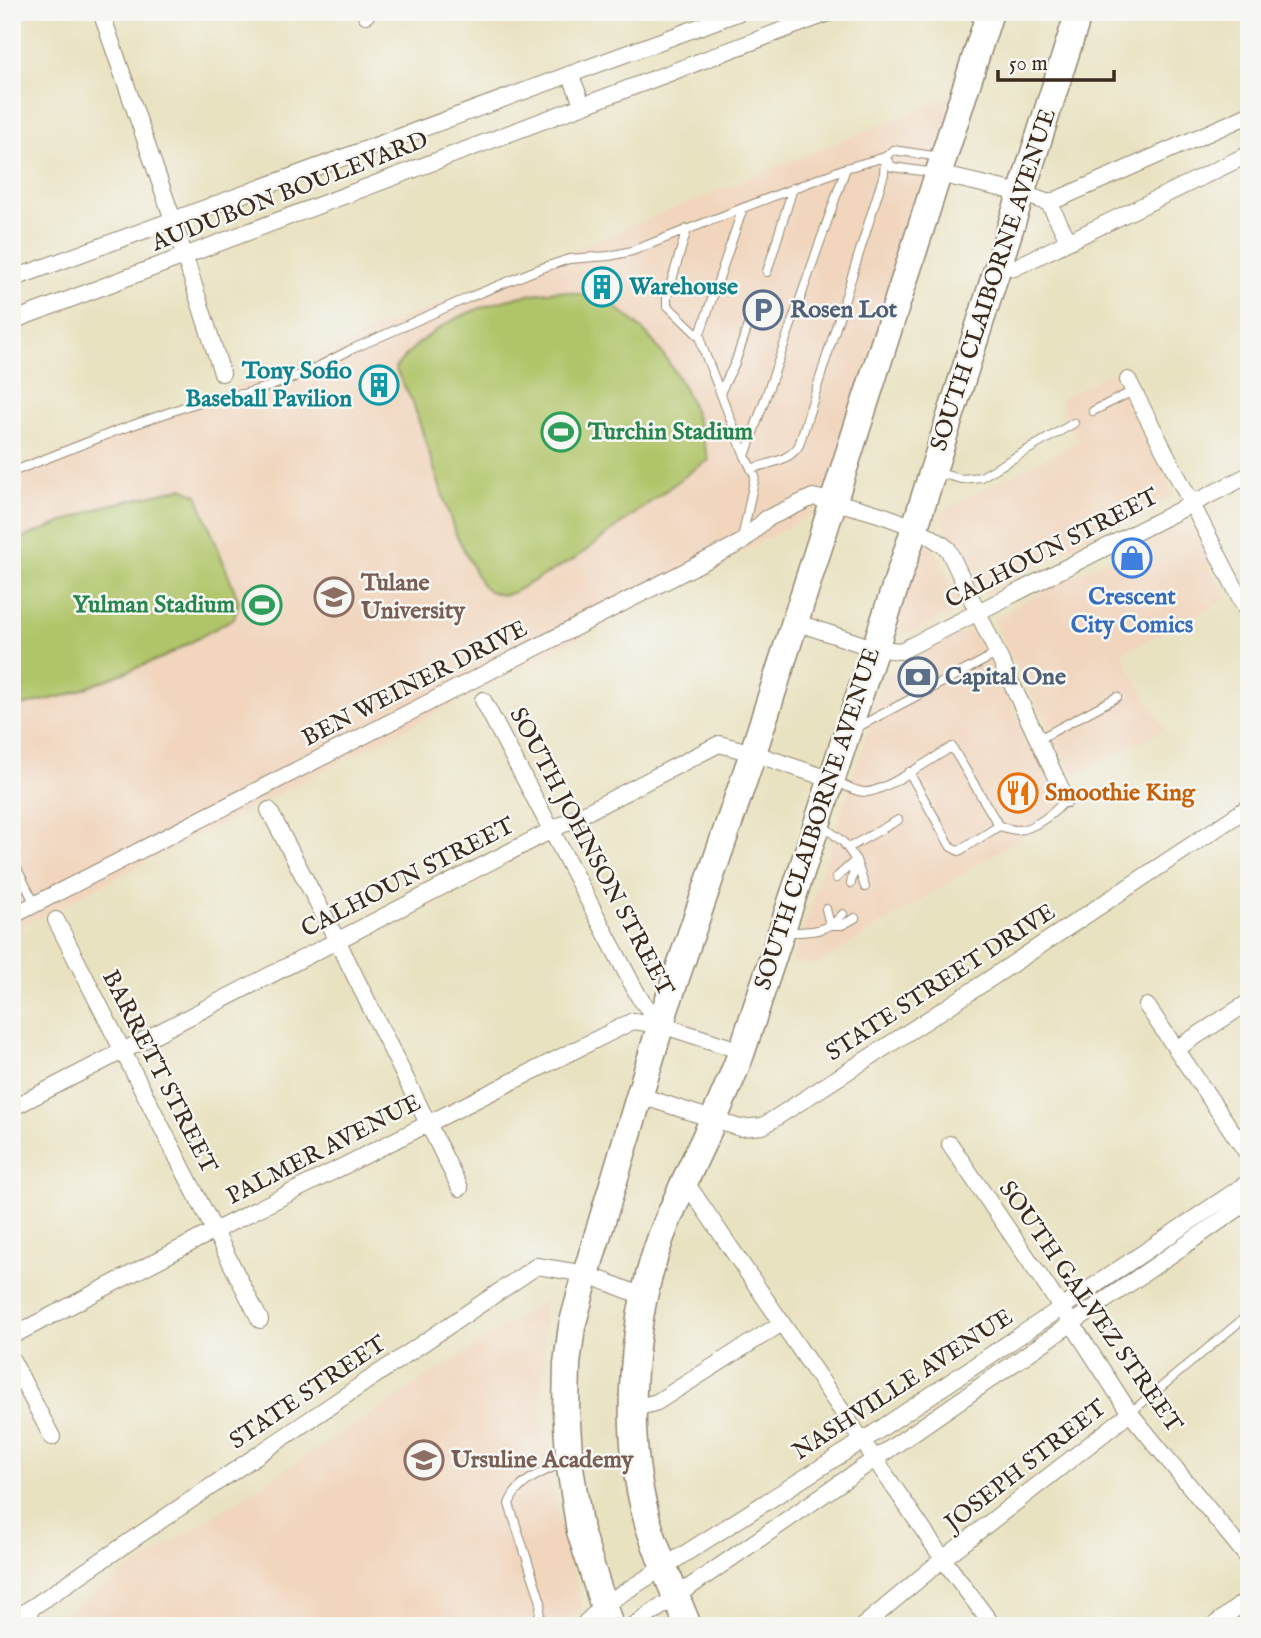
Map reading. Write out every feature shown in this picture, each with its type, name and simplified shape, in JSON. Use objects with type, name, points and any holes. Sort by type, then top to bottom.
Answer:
[{"type":"main road","points":[[607,1615],[580,1531],[569,1459],[567,1364],[572,1326],[661,1024],[835,502],[990,12]]},
{"type":"main road","points":[[1040,133],[1065,12]]},
{"type":"main road","name":"SOUTH CLAIBORNE AVENUE","points":[[688,1626],[646,1517],[637,1469],[633,1409],[636,1354],[645,1297],[661,1239],[685,1181],[715,1121],[742,1051],[915,527],[1079,12]]},
{"type":"street","points":[[101,12],[173,220],[222,373]]},
{"type":"street","name":"AUDUBON BOULEVARD","points":[[12,279],[740,12]]},
{"type":"street","name":"AUDUBON BOULEVARD","points":[[12,321],[831,12]]},
{"type":"street","points":[[570,74],[583,106]]},
{"type":"street","points":[[1049,203],[1249,115]]},
{"type":"street","points":[[999,263],[1014,268],[1249,154]]},
{"type":"street","points":[[941,166],[1049,203],[1068,240]]},
{"type":"street","points":[[1130,385],[1249,615]]},
{"type":"street","name":"CALHOUN STREET","points":[[795,622],[873,648],[901,651],[1249,475]]},
{"type":"street","name":"BEN WEINER DRIVE","points":[[12,916],[742,542],[766,519],[813,497],[915,527],[948,549],[1066,799]]},
{"type":"street","name":"SOUTH JOHNSON STREET","points":[[483,700],[639,997],[661,1024]]},
{"type":"street","name":"CALHOUN STREET","points":[[12,1108],[719,744],[832,780]]},
{"type":"street","name":"STATE STREET DRIVE","points":[[640,1096],[740,1128],[763,1126],[1249,807]]},
{"type":"street","points":[[269,810],[460,1188]]},
{"type":"street","name":"BARRETT STREET","points":[[56,920],[260,1320]]},
{"type":"street","points":[[1176,1049],[1249,1002]]},
{"type":"street","points":[[1147,1006],[1249,1156]]},
{"type":"street","name":"PALMER AVENUE","points":[[12,1336],[214,1231],[633,1021],[661,1024]]},
{"type":"street","points":[[661,1024],[742,1051]]},
{"type":"street","name":"SOUTH GALVEZ STREET","points":[[950,1144],[1067,1315],[1130,1413],[1249,1559]]},
{"type":"street","points":[[685,1181],[943,1559],[993,1626]]},
{"type":"street","name":"NASHVILLE AVENUE","points":[[633,1626],[876,1458],[1249,1182]]},
{"type":"street","name":"NASHVILLE AVENUE","points":[[582,1626],[607,1615],[665,1565],[1249,1201]]},
{"type":"street","name":"STATE STREET","points":[[12,1621],[537,1266],[586,1274],[645,1297]]},
{"type":"street","points":[[633,1409],[657,1402],[782,1322]]},
{"type":"street","points":[[12,1360],[52,1437]]},
{"type":"street","name":"JOSEPH STREET","points":[[863,1626],[943,1559],[1130,1413]]},
{"type":"street","points":[[1213,1626],[1249,1598]]},
{"type":"lane","points":[[12,472],[184,407],[268,387],[308,372],[350,350],[539,269],[569,259],[632,251],[846,168],[885,157],[893,150],[941,166]]},
{"type":"lane","points":[[885,157],[892,167],[941,166]]},
{"type":"lane","points":[[751,469],[786,458],[794,453],[799,444],[884,174],[885,157]]},
{"type":"lane","points":[[745,456],[846,168]]},
{"type":"lane","points":[[767,272],[793,188]]},
{"type":"lane","points":[[742,542],[755,476],[745,456],[700,334],[743,208]]},
{"type":"lane","points":[[687,229],[667,305],[701,338]]},
{"type":"lane","points":[[721,391],[735,363],[755,305]]},
{"type":"lane","points":[[1093,411],[1130,385]]},
{"type":"lane","points":[[933,471],[961,479],[981,477],[1074,423]]},
{"type":"lane","points":[[848,733],[998,653]]},
{"type":"lane","points":[[1039,739],[1117,698]]},
{"type":"lane","points":[[832,780],[864,793],[878,791],[952,747],[999,826]]},
{"type":"lane","points":[[909,772],[951,847],[959,851],[999,826],[1017,830],[1028,828],[1054,811],[1066,799]]},
{"type":"lane","points":[[848,848],[898,820]]},
{"type":"lane","points":[[818,822],[848,848],[856,860],[864,887]]},
{"type":"lane","points":[[12,859],[35,904]]},
{"type":"lane","points":[[836,878],[856,860]]},
{"type":"lane","points":[[852,883],[856,860]]},
{"type":"lane","points":[[826,909],[830,925]]},
{"type":"lane","points":[[782,932],[817,932],[843,914]]},
{"type":"lane","points":[[830,925],[842,925],[855,918]]},
{"type":"lane","name":"JOSEPH STREET","points":[[1130,1413],[1249,1314]]},
{"type":"lane","points":[[528,1626],[539,1618],[541,1602],[509,1504],[521,1485],[569,1459]]},
{"type":"lane","points":[[29,1609],[40,1626]]},
{"type":"shaded area","name":"Tulane University","points":[[966,90],[835,502],[476,692],[12,931],[12,470],[243,383]]},
{"type":"shaded area","points":[[1113,371],[1175,495],[1121,519],[983,594],[978,591],[945,527],[943,513],[950,506],[1079,442],[1059,400]]},
{"type":"shaded area","points":[[1186,519],[1193,525],[1227,599],[1121,654],[1165,730],[1073,774],[995,624],[995,619],[998,615]]},
{"type":"shaded area","points":[[932,546],[964,604],[909,634],[904,633],[898,628],[897,619],[924,549]]},
{"type":"shaded area","points":[[972,628],[1066,809],[818,964],[792,963],[869,729],[883,675]]},
{"type":"shaded area","name":"Ursuline Academy","points":[[545,1301],[541,1417],[554,1503],[583,1609],[558,1626],[44,1626]]},
{"type":"green space","name":"Turchin Stadium","points":[[557,291],[599,299],[619,310],[644,331],[665,356],[689,398],[709,460],[576,558],[512,593],[501,595],[489,591],[481,584],[454,530],[413,403],[395,368],[428,336],[468,313],[512,298]]},
{"type":"green space","points":[[182,488],[197,495],[239,602],[234,618],[164,657],[68,695],[12,708],[12,542],[105,506]]},
{"type":"place","name":"Warehouse","points":[[602,287]]},
{"type":"place","name":"Rosen Lot","points":[[763,310]]},
{"type":"place","name":"Tony Sofio Baseball Pavilion","points":[[379,385]]},
{"type":"place","name":"Turchin Stadium","points":[[561,432]]},
{"type":"place","name":"Crescent City Comics","points":[[1132,558]]},
{"type":"place","name":"Tulane University","points":[[334,597]]},
{"type":"place","name":"Yulman Stadium","points":[[262,605]]},
{"type":"place","name":"Capital One","points":[[918,677]]},
{"type":"place","name":"Smoothie King","points":[[1018,793]]},
{"type":"place","name":"Ursuline Academy","points":[[424,1460]]}]
